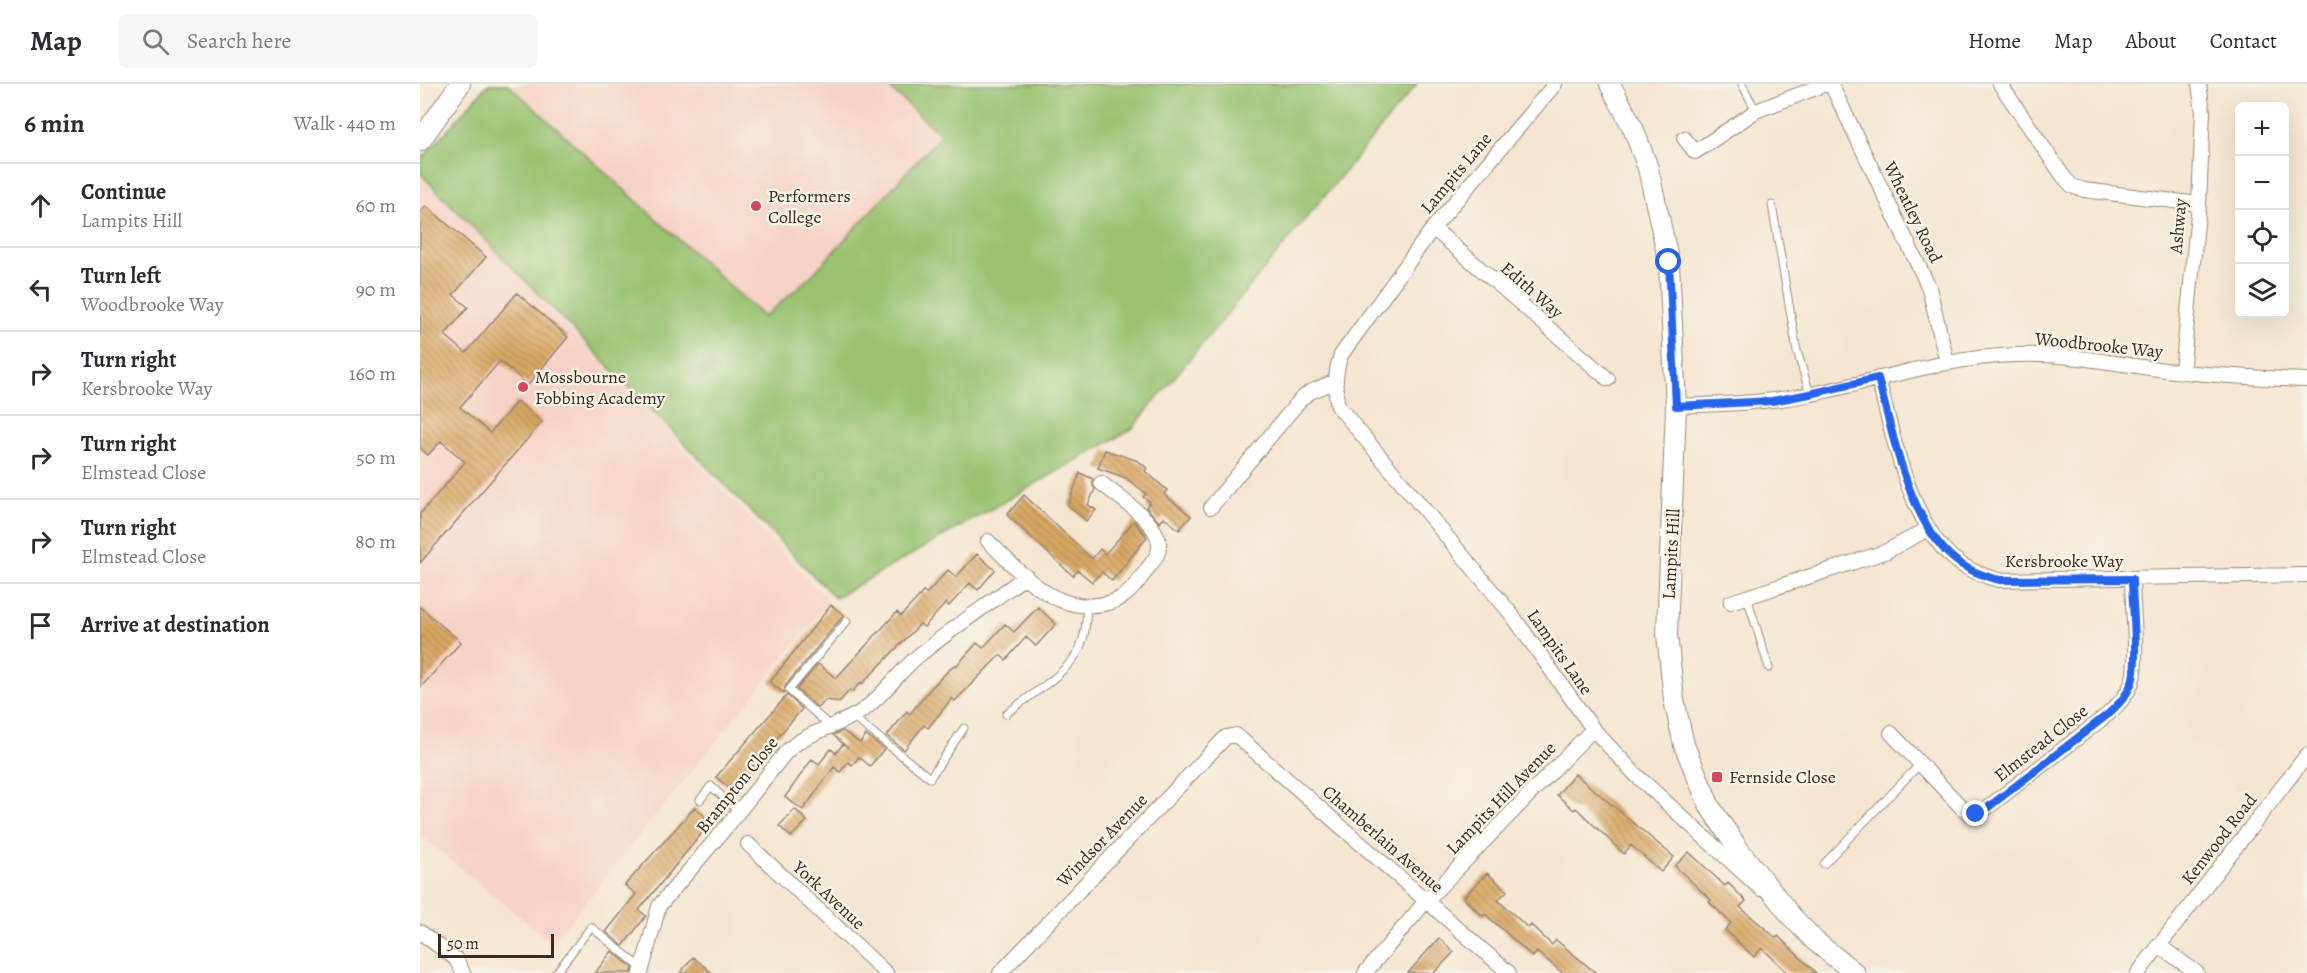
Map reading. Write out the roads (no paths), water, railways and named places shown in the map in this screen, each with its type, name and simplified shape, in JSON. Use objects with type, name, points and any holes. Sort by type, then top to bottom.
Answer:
[{"type":"main road","points":[[420,141],[460,84]]},
{"type":"main road","name":"Lampits Hill","points":[[1610,84],[1633,128],[1648,168],[1669,262],[1676,406],[1667,634],[1669,666],[1679,722],[1688,754],[1710,807],[1739,850],[1792,917],[1815,941],[1855,973]]},
{"type":"street","name":"Lampits Lane","points":[[1555,84],[1433,228],[1341,355],[1336,369],[1335,393],[1338,406],[1512,615],[1593,729],[1636,775],[1792,917]]},
{"type":"street","points":[[1684,138],[1695,152],[1756,111],[1826,84]]},
{"type":"street","name":"Wheatley Road","points":[[1832,84],[1926,282],[1947,362]]},
{"type":"street","points":[[2000,84],[2072,186],[2084,190],[2199,204]]},
{"type":"street","name":"Ashway","points":[[2182,372],[2199,204],[2203,112],[2199,84]]},
{"type":"street","name":"Edith Way","points":[[1433,228],[1608,379]]},
{"type":"street","name":"Woodbrooke Way","points":[[1676,406],[1772,401],[1947,362],[2017,355],[2057,356],[2182,372],[2251,378],[2307,380]]},
{"type":"street","name":"Kersbrooke Way","points":[[1878,378],[1897,451],[1928,529],[1954,559],[1983,576],[2000,580],[2307,575]]},
{"type":"street","points":[[1211,507],[1301,399],[1310,392],[1336,381]]},
{"type":"street","points":[[988,541],[1037,586],[1058,599],[1087,605],[1112,602],[1125,596],[1159,554],[1160,543],[1157,534],[1149,524],[1101,483]]},
{"type":"street","points":[[1731,602],[1885,552],[1928,529]]},
{"type":"street","name":"Brampton Close","points":[[642,971],[659,906],[739,812],[786,752],[796,742],[853,717],[878,699],[916,658],[1026,576]]},
{"type":"street","name":"Elmstead Close","points":[[1891,733],[1962,808],[1969,813],[1982,812],[2107,715],[2127,693],[2134,671],[2132,579]]},
{"type":"street","name":"Lampits Hill Avenue","points":[[1365,973],[1426,901],[1593,729]]},
{"type":"street","name":"Chamberlain Avenue","points":[[1231,734],[1236,735],[1509,973]]},
{"type":"street","name":"Windsor Avenue","points":[[1000,973],[1231,734]]},
{"type":"street","name":"Kenwood Road","points":[[2138,973],[2307,755]]},
{"type":"street","name":"York Avenue","points":[[748,844],[886,973]]},
{"type":"street","points":[[420,932],[456,959],[463,973]]},
{"type":"street","points":[[2158,945],[2197,973]]},
{"type":"lane","points":[[1742,84],[1756,111]]},
{"type":"lane","points":[[1772,205],[1797,351],[1810,394]]},
{"type":"lane","points":[[1748,597],[1769,668]]},
{"type":"lane","points":[[1005,714],[1067,666],[1079,649],[1086,630],[1087,605]]},
{"type":"lane","points":[[830,726],[789,690],[847,621]]},
{"type":"lane","points":[[853,717],[930,778],[964,728]]},
{"type":"lane","points":[[1824,864],[1920,763]]},
{"type":"lane","points":[[700,800],[711,786],[739,812]]},
{"type":"lane","points":[[556,973],[591,927],[642,971]]},
{"type":"place","name":"Performers College","points":[[756,206]]},
{"type":"place","name":"Mossbourne Fobbing Academy","points":[[523,387]]},
{"type":"place","name":"Fernside Close","points":[[1717,777]]}]
